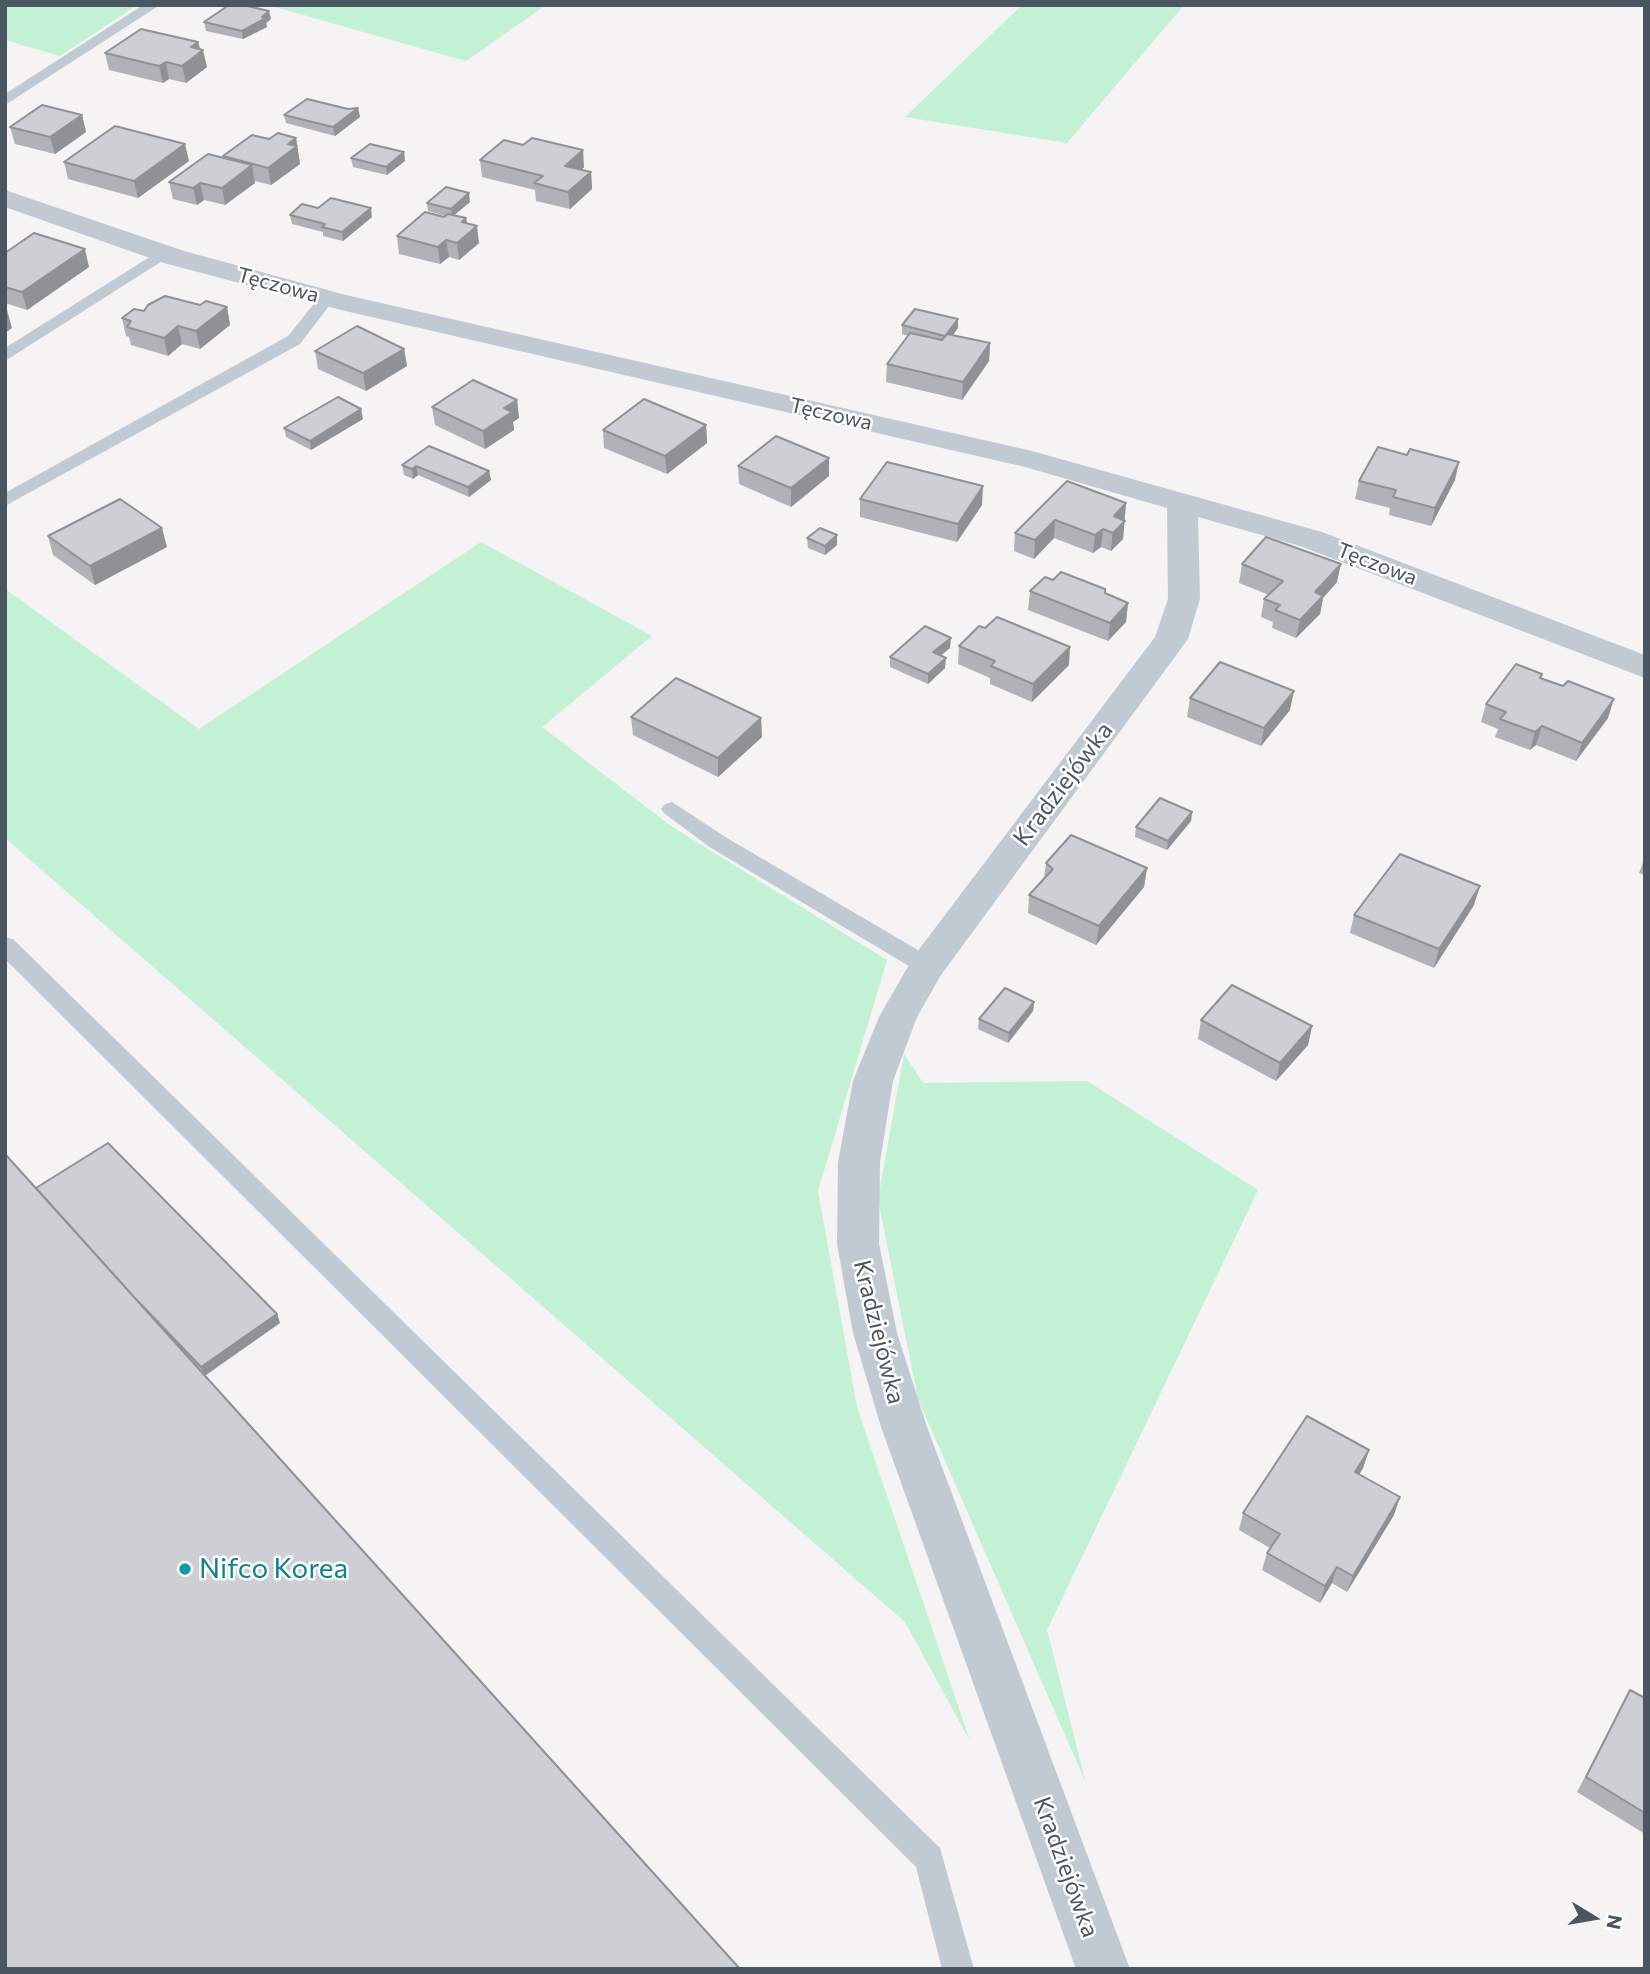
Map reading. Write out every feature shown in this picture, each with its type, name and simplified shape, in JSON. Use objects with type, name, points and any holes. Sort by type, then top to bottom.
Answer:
[{"type":"street","name":"Tęczowa","points":[[5,198],[164,253],[327,298],[1032,460],[1311,539],[1645,667]]},
{"type":"street","name":"Kradziejówka","points":[[1103,1969],[904,1427],[875,1334],[858,1244],[859,1162],[873,1081],[898,1017],[927,965],[1171,639],[1184,599],[1182,504]]},
{"type":"lane","points":[[5,101],[153,5]]},
{"type":"lane","points":[[5,356],[164,253]]},
{"type":"lane","points":[[5,500],[294,340],[327,298]]},
{"type":"lane","points":[[673,809],[719,843],[927,965]]},
{"type":"lane","points":[[5,945],[929,1859],[958,1969]]},
{"type":"green space","points":[[5,5],[137,5],[60,56],[5,40]]},
{"type":"green space","points":[[268,5],[546,5],[466,61]]},
{"type":"green space","points":[[1022,5],[1184,5],[1067,143],[905,117]]},
{"type":"green space","points":[[481,542],[652,636],[542,727],[671,826],[887,960],[818,1191],[857,1407],[970,1741],[905,1622],[5,838],[5,589],[199,729]]},
{"type":"green space","points":[[904,1054],[923,1083],[1087,1081],[1258,1190],[1047,1630],[1086,1783],[918,1399],[878,1199]]},
{"type":"building","points":[[229,5],[269,11],[262,17],[266,18],[242,31],[204,22]]},
{"type":"building","points":[[141,29],[198,42],[191,47],[203,50],[182,66],[166,62],[159,66],[105,53]]},
{"type":"building","points":[[307,99],[348,109],[358,108],[333,127],[284,115]]},
{"type":"building","points":[[42,105],[82,115],[50,137],[10,127]]},
{"type":"building","points":[[115,126],[185,144],[134,181],[64,162]]},
{"type":"building","points":[[278,133],[296,138],[288,144],[297,146],[268,168],[223,156],[252,135],[269,139]]},
{"type":"building","points":[[532,138],[583,150],[565,166],[591,172],[568,192],[534,183],[543,176],[480,160],[504,140],[523,145]]},
{"type":"building","points":[[370,144],[404,152],[386,167],[351,158]]},
{"type":"building","points":[[208,154],[252,165],[222,188],[200,183],[193,188],[169,182]]},
{"type":"building","points":[[446,187],[469,193],[451,209],[427,203]]},
{"type":"building","points":[[331,198],[371,208],[342,232],[322,227],[325,224],[290,215],[302,204],[318,208]]},
{"type":"building","points":[[425,212],[444,217],[448,214],[466,218],[462,222],[477,226],[457,243],[446,240],[438,247],[397,236]]},
{"type":"building","points":[[34,233],[85,249],[22,292],[5,287],[5,253]]},
{"type":"building","points":[[165,296],[200,305],[206,301],[227,307],[196,331],[178,326],[164,338],[127,327],[131,321],[122,318],[134,309],[144,311],[148,305]]},
{"type":"building","points":[[915,309],[958,319],[945,336],[902,325]]},
{"type":"building","points":[[357,326],[404,349],[363,373],[315,351]]},
{"type":"building","points":[[910,333],[942,340],[947,334],[990,343],[963,382],[887,364]]},
{"type":"building","points":[[473,380],[517,400],[504,408],[512,412],[483,431],[432,407]]},
{"type":"building","points":[[338,397],[361,409],[310,441],[284,428]]},
{"type":"building","points":[[644,399],[706,425],[665,456],[603,430]]},
{"type":"building","points":[[776,436],[829,458],[791,488],[738,466]]},
{"type":"building","points":[[429,446],[489,471],[468,487],[416,466],[412,469],[402,465]]},
{"type":"building","points":[[1378,447],[1407,455],[1410,449],[1459,462],[1435,508],[1393,497],[1396,490],[1359,481]]},
{"type":"building","points":[[887,462],[983,486],[958,524],[860,499]]},
{"type":"building","points":[[1067,481],[1126,503],[1114,516],[1125,521],[1113,533],[1103,529],[1095,535],[1055,520],[1035,540],[1015,533]]},
{"type":"building","points":[[120,499],[162,528],[90,566],[48,536]]},
{"type":"building","points":[[820,528],[837,535],[825,546],[807,538]]},
{"type":"building","points":[[1266,537],[1341,564],[1315,592],[1323,596],[1300,620],[1275,610],[1280,605],[1264,599],[1283,581],[1242,564]]},
{"type":"building","points":[[1061,572],[1105,589],[1105,593],[1128,603],[1110,623],[1030,591],[1045,577],[1053,580]]},
{"type":"building","points":[[997,617],[1070,647],[1033,684],[991,666],[995,661],[959,646],[979,626],[985,628]]},
{"type":"building","points":[[925,626],[951,638],[933,652],[946,658],[928,674],[890,657]]},
{"type":"building","points":[[1220,662],[1294,691],[1264,728],[1190,698]]},
{"type":"building","points":[[1516,664],[1542,674],[1540,678],[1563,686],[1568,681],[1614,699],[1582,743],[1542,726],[1535,732],[1500,719],[1506,712],[1486,704]]},
{"type":"building","points":[[676,678],[761,718],[718,758],[631,717]]},
{"type":"building","points":[[1160,798],[1192,812],[1168,841],[1136,827]]},
{"type":"building","points":[[1071,835],[1147,868],[1099,926],[1029,895],[1053,869],[1046,863]]},
{"type":"building","points":[[1400,854],[1480,886],[1439,949],[1354,915]]},
{"type":"building","points":[[1232,985],[1312,1026],[1280,1063],[1201,1020]]},
{"type":"building","points":[[1005,988],[1034,1002],[1009,1033],[979,1019]]},
{"type":"building","points":[[108,1143],[277,1314],[201,1367],[36,1188]]},
{"type":"building","name":"Nifco Korea","points":[[5,1154],[740,1969],[5,1969]]},
{"type":"building","points":[[1307,1416],[1369,1450],[1355,1472],[1400,1497],[1353,1576],[1337,1567],[1325,1586],[1267,1553],[1280,1534],[1243,1513]]},
{"type":"building","points":[[1630,1690],[1645,1698],[1645,1813],[1586,1777]]},
{"type":"place","name":"Nifco Korea","points":[[185,1569]]}]
